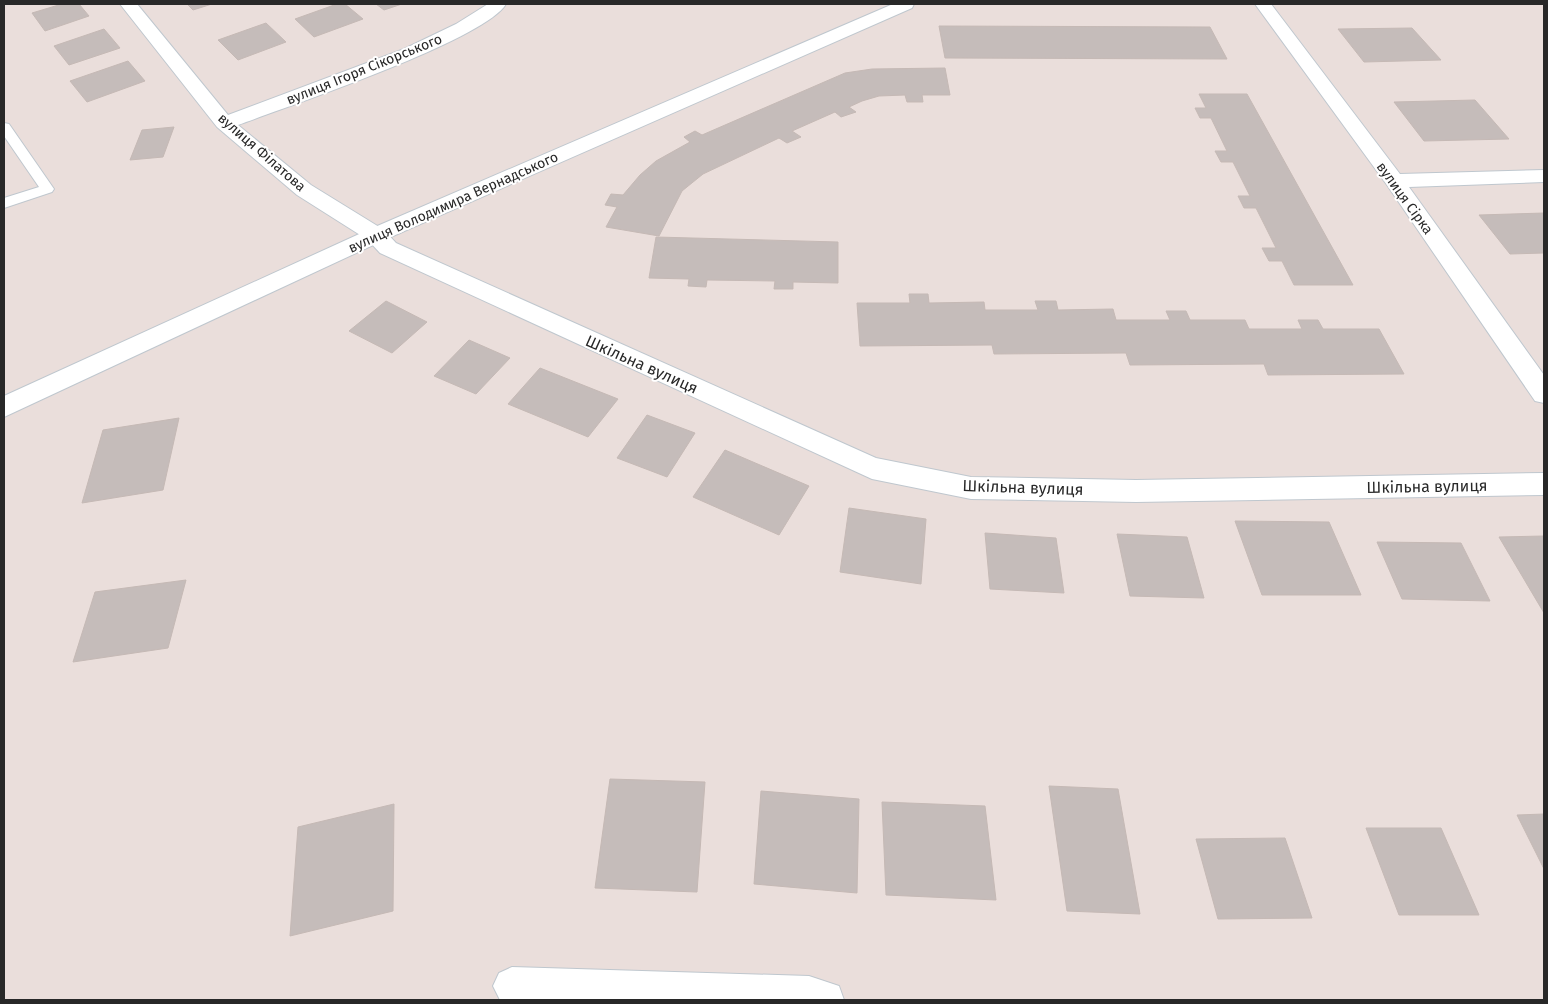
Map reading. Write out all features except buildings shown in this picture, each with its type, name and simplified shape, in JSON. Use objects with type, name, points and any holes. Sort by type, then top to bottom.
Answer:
[{"type":"street","name":"вулиця Філатова","points":[[128,4],[224,123],[304,190],[376,235]]},
{"type":"street","name":"вулиця Ігоря Сікорського","points":[[224,123],[336,82],[435,42],[478,20],[498,4]]},
{"type":"street","name":"вулиця Володимира Вернадського","points":[[4,407],[376,235],[906,4]]},
{"type":"street","name":"вулиця Сірка","points":[[1263,4],[1394,181],[1544,394]]},
{"type":"street","points":[[1394,181],[1544,176]]},
{"type":"street","name":"Шкільна вулиця","points":[[376,235],[388,248],[872,468],[971,488],[1136,491],[1544,484]]},
{"type":"street","points":[[512,986],[809,995],[825,1000]]},
{"type":"lane","points":[[4,127],[47,189],[4,203]]}]
